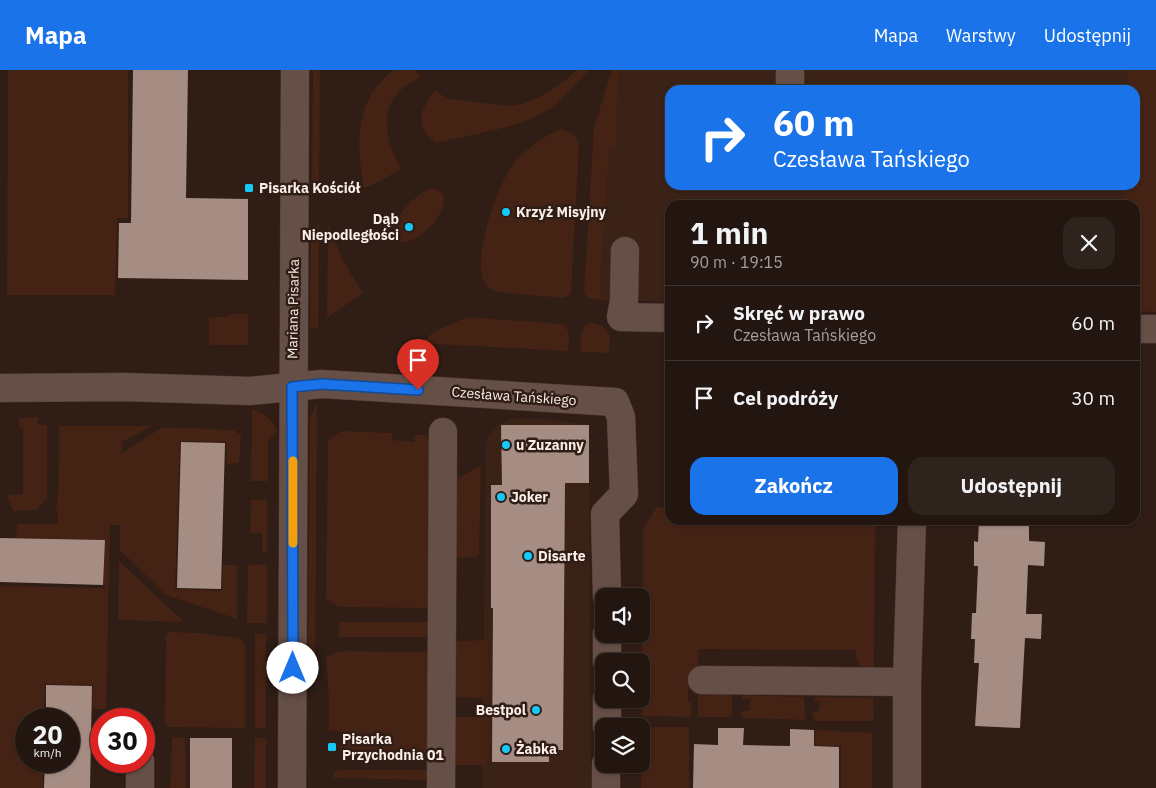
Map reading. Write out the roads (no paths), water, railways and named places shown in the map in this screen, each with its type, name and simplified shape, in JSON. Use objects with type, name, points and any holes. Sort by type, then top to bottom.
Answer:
[{"type":"street","name":"Mariana Pisarka","points":[[292,788],[292,387],[295,70]]},
{"type":"street","points":[[790,70],[790,85]]},
{"type":"street","points":[[625,251],[624,301],[646,317]]},
{"type":"street","points":[[1140,329],[1156,329]]},
{"type":"street","name":"Czesława Tańskiego","points":[[0,388],[161,388],[250,391],[322,384],[615,402],[621,417],[624,494],[606,514],[607,588]]},
{"type":"street","points":[[440,788],[443,432]]},
{"type":"street","points":[[912,525],[907,682],[907,788],[918,788]]},
{"type":"street","points":[[702,680],[907,682]]},
{"type":"street","points":[[140,773],[140,788]]},
{"type":"street","points":[[606,773],[606,788]]},
{"type":"place","name":"Pisarka Kościół","points":[[249,188]]},
{"type":"place","name":"Krzyż Misyjny","points":[[506,212]]},
{"type":"place","name":"Dąb Niepodległości","points":[[409,227]]},
{"type":"place","name":"u Zuzanny","points":[[506,445]]},
{"type":"place","name":"Joker","points":[[501,497]]},
{"type":"place","name":"Disarte","points":[[528,556]]},
{"type":"place","name":"Bestpol","points":[[536,710]]},
{"type":"place","name":"Pisarka Przychodnia 01","points":[[332,747]]},
{"type":"place","name":"Żabka","points":[[506,749]]}]
